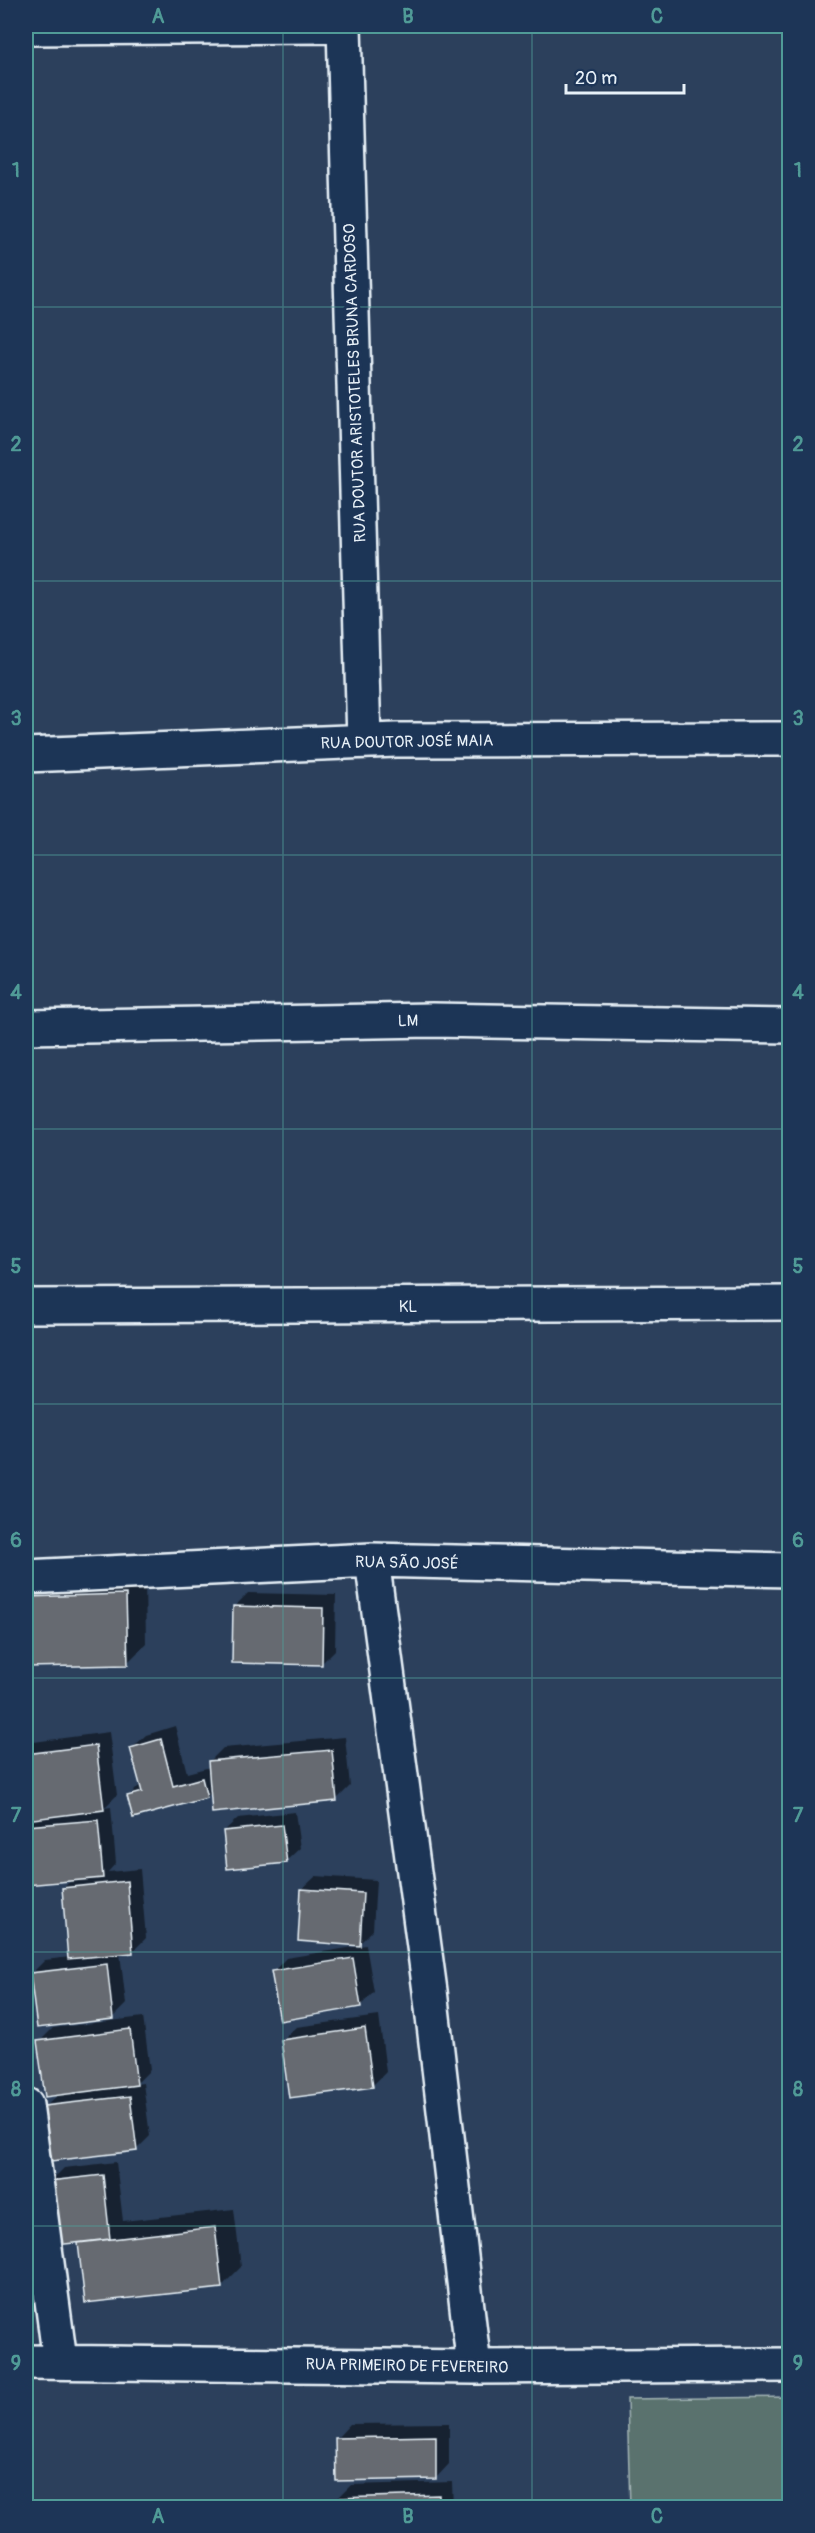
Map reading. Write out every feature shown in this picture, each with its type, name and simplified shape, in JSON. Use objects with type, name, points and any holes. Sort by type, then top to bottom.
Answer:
[{"type":"street","points":[[26,28],[326,26]]},
{"type":"street","name":"RUA DOUTOR ARISTOTELES BRUNA CARDOSO","points":[[344,26],[364,741]]},
{"type":"street","name":"RUA DOUTOR JOSÉ MAIA","points":[[26,754],[364,741],[789,739]]},
{"type":"street","name":"LM","points":[[26,1027],[432,1020],[789,1026]]},
{"type":"street","name":"KL","points":[[26,1306],[789,1303]]},
{"type":"street","points":[[372,1560],[430,1991],[474,2367]]},
{"type":"street","name":"RUA SÃO JOSÉ","points":[[26,1577],[372,1560],[789,1570]]},
{"type":"street","points":[[26,2105],[60,2361]]},
{"type":"street","name":"RUA PRIMEIRO DE FEVEREIRO","points":[[26,2362],[474,2367],[789,2365]]},
{"type":"green space","points":[[789,2397],[789,2507],[630,2507],[627,2399]]},
{"type":"building","points":[[126,1594],[128,1665],[26,1667],[26,1597]]},
{"type":"building","points":[[233,1606],[323,1608],[322,1665],[232,1663]]},
{"type":"building","points":[[161,1739],[173,1786],[202,1778],[207,1798],[133,1818],[127,1796],[142,1792],[130,1748]]},
{"type":"building","points":[[96,1745],[104,1810],[26,1820],[26,1754]]},
{"type":"building","points":[[332,1750],[337,1801],[212,1813],[208,1761]]},
{"type":"building","points":[[98,1820],[103,1878],[26,1885],[26,1826]]},
{"type":"building","points":[[282,1825],[287,1863],[227,1869],[223,1831]]},
{"type":"building","points":[[127,1881],[133,1953],[68,1959],[62,1888]]},
{"type":"building","points":[[301,1889],[363,1893],[360,1946],[298,1941]]},
{"type":"building","points":[[353,1958],[361,2007],[280,2021],[271,1971]]},
{"type":"building","points":[[107,1964],[113,2019],[37,2028],[30,1973]]},
{"type":"building","points":[[365,2028],[373,2087],[289,2098],[281,2040]]},
{"type":"building","points":[[130,2029],[137,2085],[45,2097],[37,2041]]},
{"type":"building","points":[[130,2096],[137,2151],[51,2161],[44,2106]]},
{"type":"building","points":[[103,2175],[110,2239],[56,2245],[49,2181]]},
{"type":"building","points":[[215,2227],[222,2288],[85,2303],[78,2243]]},
{"type":"building","points":[[436,2436],[436,2479],[336,2481],[335,2438]]},
{"type":"building","points":[[439,2495],[439,2508],[336,2508],[336,2498]]}]
